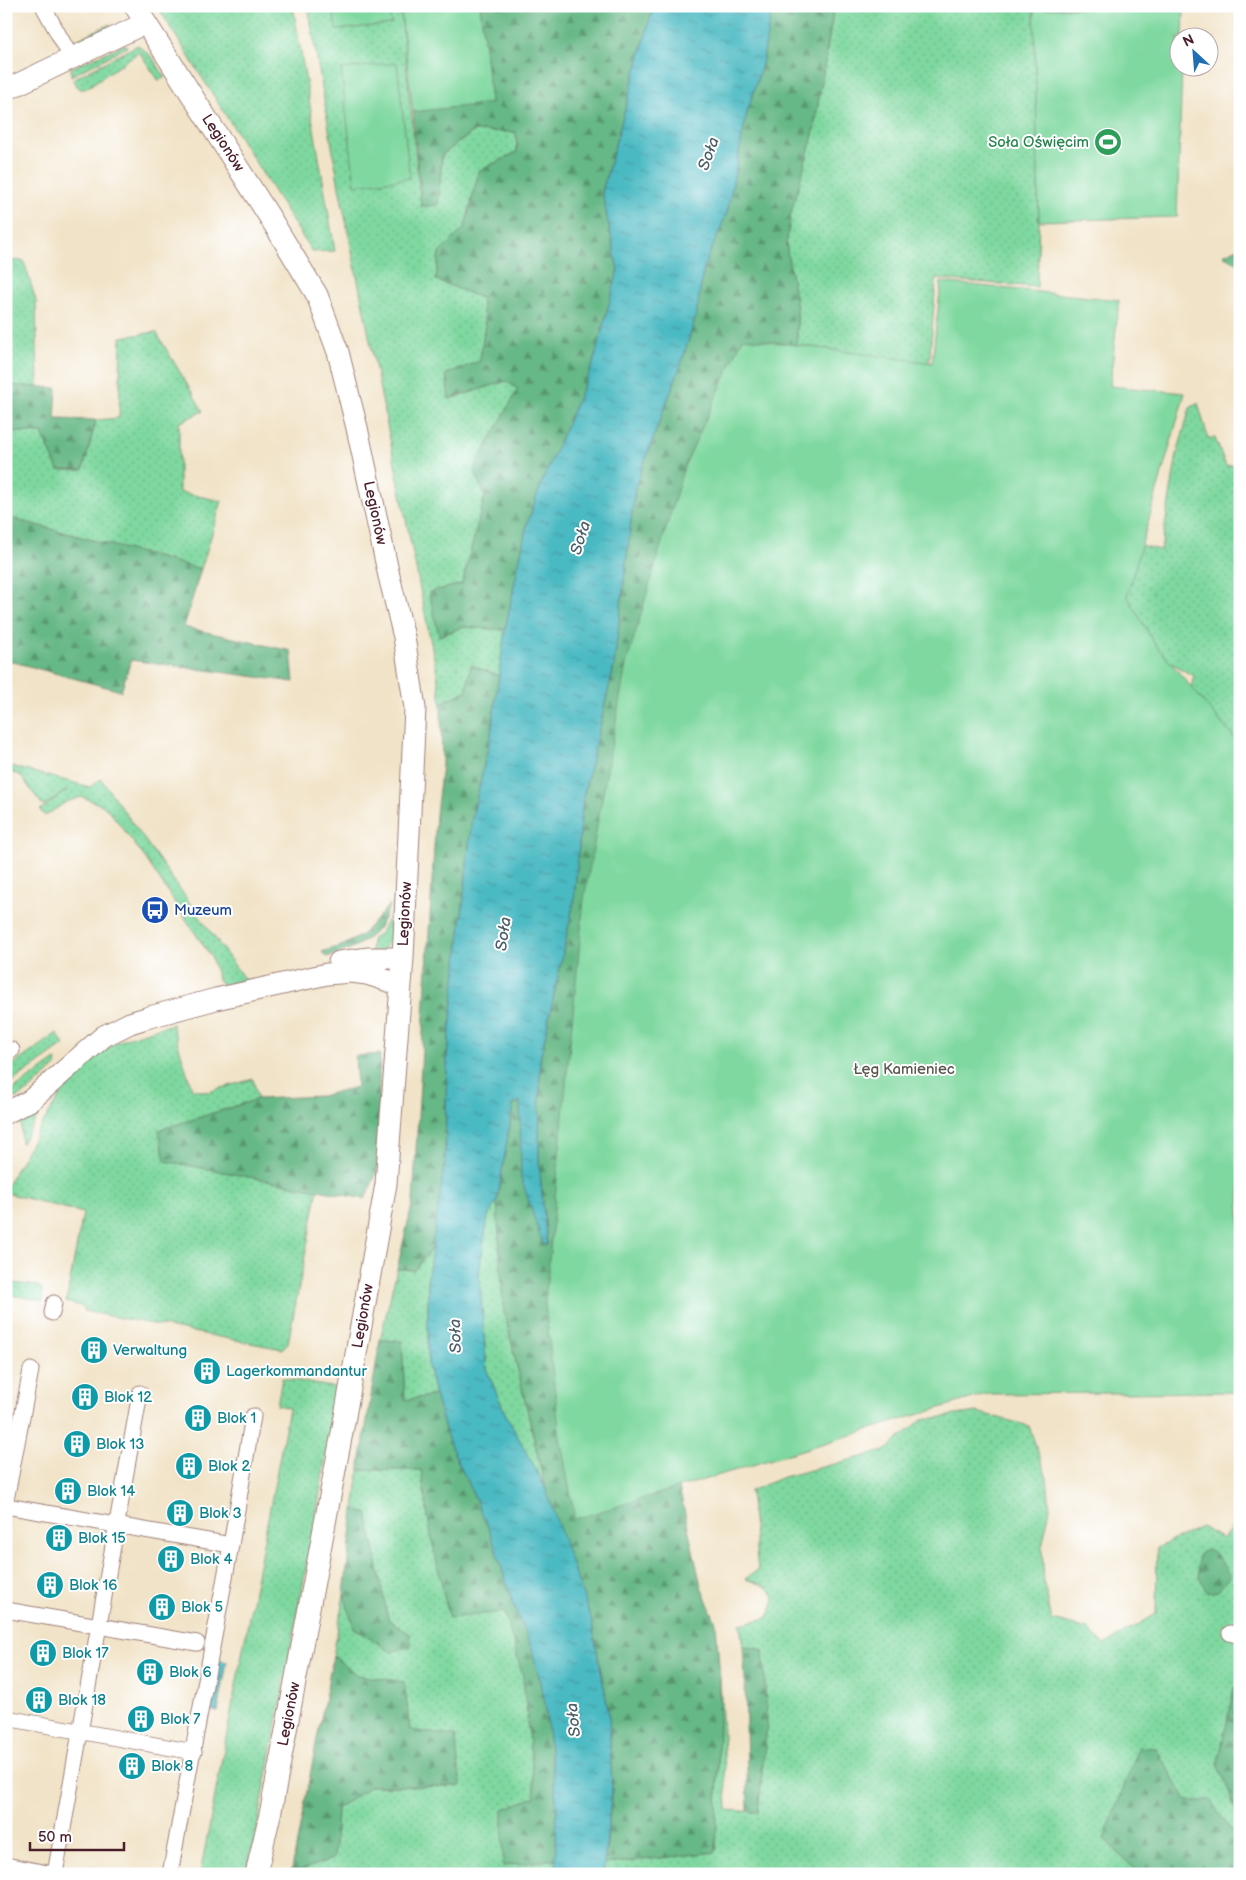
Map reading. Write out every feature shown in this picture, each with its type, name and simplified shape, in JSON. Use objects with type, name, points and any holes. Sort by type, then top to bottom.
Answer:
[{"type":"main road","points":[[6,90],[72,59],[140,15]]},
{"type":"main road","name":"Legionów","points":[[140,15],[269,216],[317,296],[338,352],[404,637],[416,708],[403,958],[386,1184],[344,1422],[273,1800],[256,1874]]},
{"type":"main road","points":[[256,989],[343,961],[369,958],[403,958]]},
{"type":"main road","points":[[6,1113],[31,1100],[92,1045],[116,1030],[146,1018],[256,989],[327,974],[351,972],[367,974],[401,985]]},
{"type":"street","points":[[43,6],[72,59]]},
{"type":"street","points":[[6,1500],[31,1370]]},
{"type":"street","points":[[6,1865],[54,1874],[140,1393]]},
{"type":"street","points":[[170,1874],[194,1752],[253,1416]]},
{"type":"street","points":[[6,1506],[231,1545]]},
{"type":"street","points":[[6,1610],[197,1643]]},
{"type":"street","points":[[6,1718],[194,1752]]},
{"type":"green space","points":[[157,6],[293,6],[335,251],[312,252]]},
{"type":"green space","points":[[308,6],[400,6],[421,206],[438,205],[442,155],[474,131],[516,132],[517,152],[479,171],[465,227],[439,253],[436,280],[481,298],[485,325],[480,361],[450,399],[506,381],[518,389],[475,469],[485,496],[462,584],[429,593],[440,636],[463,627],[505,630],[499,676],[471,665],[466,691],[441,703],[437,673],[339,187]]},
{"type":"green space","points":[[333,6],[389,6],[391,24],[336,30]]},
{"type":"green space","points":[[400,6],[480,6],[491,103],[413,112]]},
{"type":"green space","points":[[480,6],[652,6],[652,12],[602,192],[618,270],[593,364],[542,482],[527,524],[505,630],[463,627],[439,636],[429,592],[462,584],[485,496],[474,469],[518,389],[506,381],[449,399],[446,374],[480,361],[485,325],[481,298],[436,280],[439,253],[465,227],[479,171],[517,152],[516,132],[474,131],[442,155],[438,205],[421,206],[413,112],[491,102]]},
{"type":"green space","points":[[771,6],[834,6],[813,135],[791,213],[786,245],[797,308],[797,353],[676,1474],[701,1586],[716,1623],[720,1679],[716,1852],[605,1864],[612,1789],[609,1714],[591,1619],[548,1499],[503,1306],[497,1201],[513,1105],[521,1101],[521,1178],[547,1244],[539,1163],[540,1060],[574,901],[583,797],[614,666],[635,487],[680,367],[696,316],[704,267],[727,213],[747,113],[762,64]]},
{"type":"green space","points":[[834,6],[1170,6],[1034,9],[1039,221],[1037,287],[936,279],[928,381],[797,353],[797,308],[786,245],[790,213],[813,135]]},
{"type":"green space","name":"Soła Oświęcim","points":[[1184,6],[1183,28],[1168,28],[1168,78],[1182,78],[1177,217],[1039,221],[1034,9]]},
{"type":"green space","points":[[110,24],[78,47],[74,47],[70,43]]},
{"type":"green space","points":[[125,44],[127,47],[71,76],[71,68]]},
{"type":"green space","points":[[138,45],[152,57],[165,77],[159,81],[139,52],[85,89],[79,89],[73,79]]},
{"type":"green space","points":[[397,63],[410,178],[355,185],[341,69]]},
{"type":"green space","points":[[1240,247],[1240,265],[1223,255]]},
{"type":"green space","points":[[6,260],[24,261],[36,301],[38,387],[6,385]]},
{"type":"green space","name":"Łęg Kamieniec","points":[[941,282],[1119,300],[1110,386],[1185,393],[1127,596],[1154,643],[1240,745],[1240,1392],[986,1394],[575,1519],[560,1437],[545,1303],[584,899],[626,665],[684,467],[743,338],[932,363]]},
{"type":"green space","points":[[156,332],[203,411],[179,423],[179,492],[222,501],[201,569],[6,517],[6,431],[42,433],[58,470],[83,470],[96,420],[119,418],[121,337]]},
{"type":"green space","points":[[6,385],[57,388],[55,419],[96,420],[83,470],[58,470],[42,433],[6,431]]},
{"type":"green space","points":[[1198,403],[1208,438],[1215,438],[1226,466],[1240,464],[1240,739],[1207,756],[1183,719],[1194,676],[1146,649],[1111,599],[1134,544],[1161,550],[1177,454],[1190,408]]},
{"type":"green space","points":[[6,517],[201,569],[184,627],[291,651],[294,682],[131,660],[121,691],[6,660]]},
{"type":"green space","points":[[471,665],[499,676],[491,735],[472,818],[447,1059],[445,1161],[433,1247],[414,1270],[397,1269],[413,1201],[436,814],[442,765],[441,703],[466,691]]},
{"type":"green space","points":[[6,765],[90,787],[101,779],[245,980],[223,986],[218,979],[211,957],[146,859],[110,812],[102,805],[82,797],[66,802],[45,816],[40,810],[67,790],[43,806],[20,775],[6,771]]},
{"type":"green space","points":[[390,904],[384,919],[370,937],[346,951],[326,957],[322,952],[344,945],[363,934]]},
{"type":"green space","points":[[393,912],[391,939],[383,950],[371,953],[372,939],[381,932]]},
{"type":"green space","points":[[172,1024],[192,1089],[208,1092],[253,1079],[258,1099],[159,1130],[166,1161],[318,1189],[288,1343],[282,1349],[84,1311],[84,1307],[66,1302],[83,1213],[6,1193],[6,1187],[55,1103],[86,1065],[104,1050],[124,1039]]},
{"type":"green space","points":[[57,1033],[64,1045],[6,1086],[6,1070]]},
{"type":"green space","points":[[380,1054],[377,1172],[365,1199],[165,1161],[159,1130],[258,1099],[321,1096],[357,1087],[355,1056]]},
{"type":"green space","points":[[56,1060],[57,1065],[30,1090],[6,1104],[6,1095]]},
{"type":"green space","points":[[54,1089],[22,1143],[21,1143],[21,1121]]},
{"type":"green space","points":[[497,1201],[503,1306],[545,1487],[506,1415],[487,1371],[479,1272],[488,1215]]},
{"type":"green space","points":[[433,1247],[428,1276],[428,1365],[435,1395],[405,1401],[402,1341],[380,1340],[397,1269],[414,1270]]},
{"type":"green space","points":[[6,1282],[38,1286],[42,1289],[43,1301],[6,1294]]},
{"type":"green space","points":[[380,1340],[402,1341],[405,1400],[435,1395],[449,1442],[490,1531],[514,1606],[532,1649],[545,1703],[557,1808],[556,1859],[503,1866],[503,1809],[535,1797],[523,1676],[504,1612],[449,1618],[431,1536],[421,1470],[359,1470]]},
{"type":"green space","points":[[282,1378],[337,1388],[318,1505],[256,1834],[246,1874],[200,1874],[289,1408],[277,1405]]},
{"type":"green space","points":[[977,1412],[1029,1426],[1047,1478],[1050,1508],[1042,1547],[1044,1584],[1052,1620],[1088,1629],[1104,1645],[1156,1614],[1157,1548],[1201,1527],[1223,1539],[1240,1516],[1240,1687],[1234,1688],[1236,1811],[1240,1816],[1240,1843],[1211,1802],[1186,1801],[1156,1748],[1104,1839],[1140,1874],[603,1874],[605,1864],[716,1852],[720,1679],[727,1810],[758,1812],[767,1725],[763,1650],[743,1646],[740,1624],[767,1618],[774,1602],[771,1591],[761,1584],[745,1579],[758,1570],[750,1491],[783,1477],[885,1451],[921,1420]]},
{"type":"green space","points":[[359,1470],[421,1470],[431,1536],[504,1611],[523,1676],[535,1797],[504,1866],[556,1859],[555,1874],[291,1874],[334,1858],[337,1808],[371,1786],[461,1786],[410,1730],[404,1682],[357,1675],[333,1656],[344,1594],[354,1628],[410,1634],[388,1619],[367,1513],[354,1510]]},
{"type":"green space","points":[[354,1510],[367,1513],[388,1619],[410,1634],[411,1646],[391,1652],[354,1628],[344,1594]]},
{"type":"green space","points":[[1207,1549],[1216,1554],[1230,1576],[1218,1591],[1207,1593],[1199,1576],[1198,1555]]},
{"type":"green space","points":[[743,1646],[763,1650],[767,1725],[758,1812],[748,1811]]},
{"type":"green space","points":[[333,1656],[357,1675],[404,1682],[410,1730],[455,1736],[461,1786],[371,1786],[337,1808],[334,1858],[291,1874]]},
{"type":"green space","points":[[1240,1687],[1240,1816],[1236,1811],[1218,1763],[1234,1688]]},
{"type":"green space","points":[[1139,1747],[1156,1748],[1186,1801],[1211,1801],[1240,1843],[1240,1874],[1140,1874],[1104,1839]]},
{"type":"water","name":"Soła","points":[[652,6],[772,8],[762,64],[747,113],[727,213],[704,267],[696,316],[680,367],[635,487],[614,666],[583,797],[574,901],[540,1060],[539,1163],[547,1245],[543,1244],[521,1178],[520,1101],[513,1105],[497,1201],[488,1216],[479,1272],[487,1371],[506,1415],[545,1487],[591,1619],[609,1714],[612,1789],[603,1874],[555,1874],[557,1808],[545,1703],[532,1649],[514,1606],[490,1531],[449,1442],[435,1395],[428,1365],[428,1276],[445,1161],[447,1059],[472,818],[491,735],[505,630],[527,524],[542,482],[593,364],[618,270],[602,192],[652,12]]},
{"type":"water","points":[[216,1660],[227,1662],[218,1712],[207,1710]]},
{"type":"place","name":"Soła Oświęcim","points":[[1108,142]]},
{"type":"place","name":"Muzeum","points":[[155,910]]},
{"type":"place","name":"Verwaltung","points":[[94,1350]]},
{"type":"place","name":"Lagerkommandantur","points":[[207,1371]]},
{"type":"place","name":"Blok 12","points":[[85,1397]]},
{"type":"place","name":"Blok 1","points":[[198,1418]]},
{"type":"place","name":"Blok 13","points":[[77,1444]]},
{"type":"place","name":"Blok 2","points":[[189,1466]]},
{"type":"place","name":"Blok 14","points":[[68,1491]]},
{"type":"place","name":"Blok 3","points":[[180,1513]]},
{"type":"place","name":"Blok 15","points":[[59,1538]]},
{"type":"place","name":"Blok 4","points":[[171,1559]]},
{"type":"place","name":"Blok 16","points":[[50,1585]]},
{"type":"place","name":"Blok 5","points":[[162,1607]]},
{"type":"place","name":"Blok 17","points":[[43,1653]]},
{"type":"place","name":"Blok 6","points":[[150,1672]]},
{"type":"place","name":"Blok 18","points":[[39,1700]]},
{"type":"place","name":"Blok 7","points":[[141,1719]]},
{"type":"place","name":"Blok 8","points":[[132,1766]]}]
